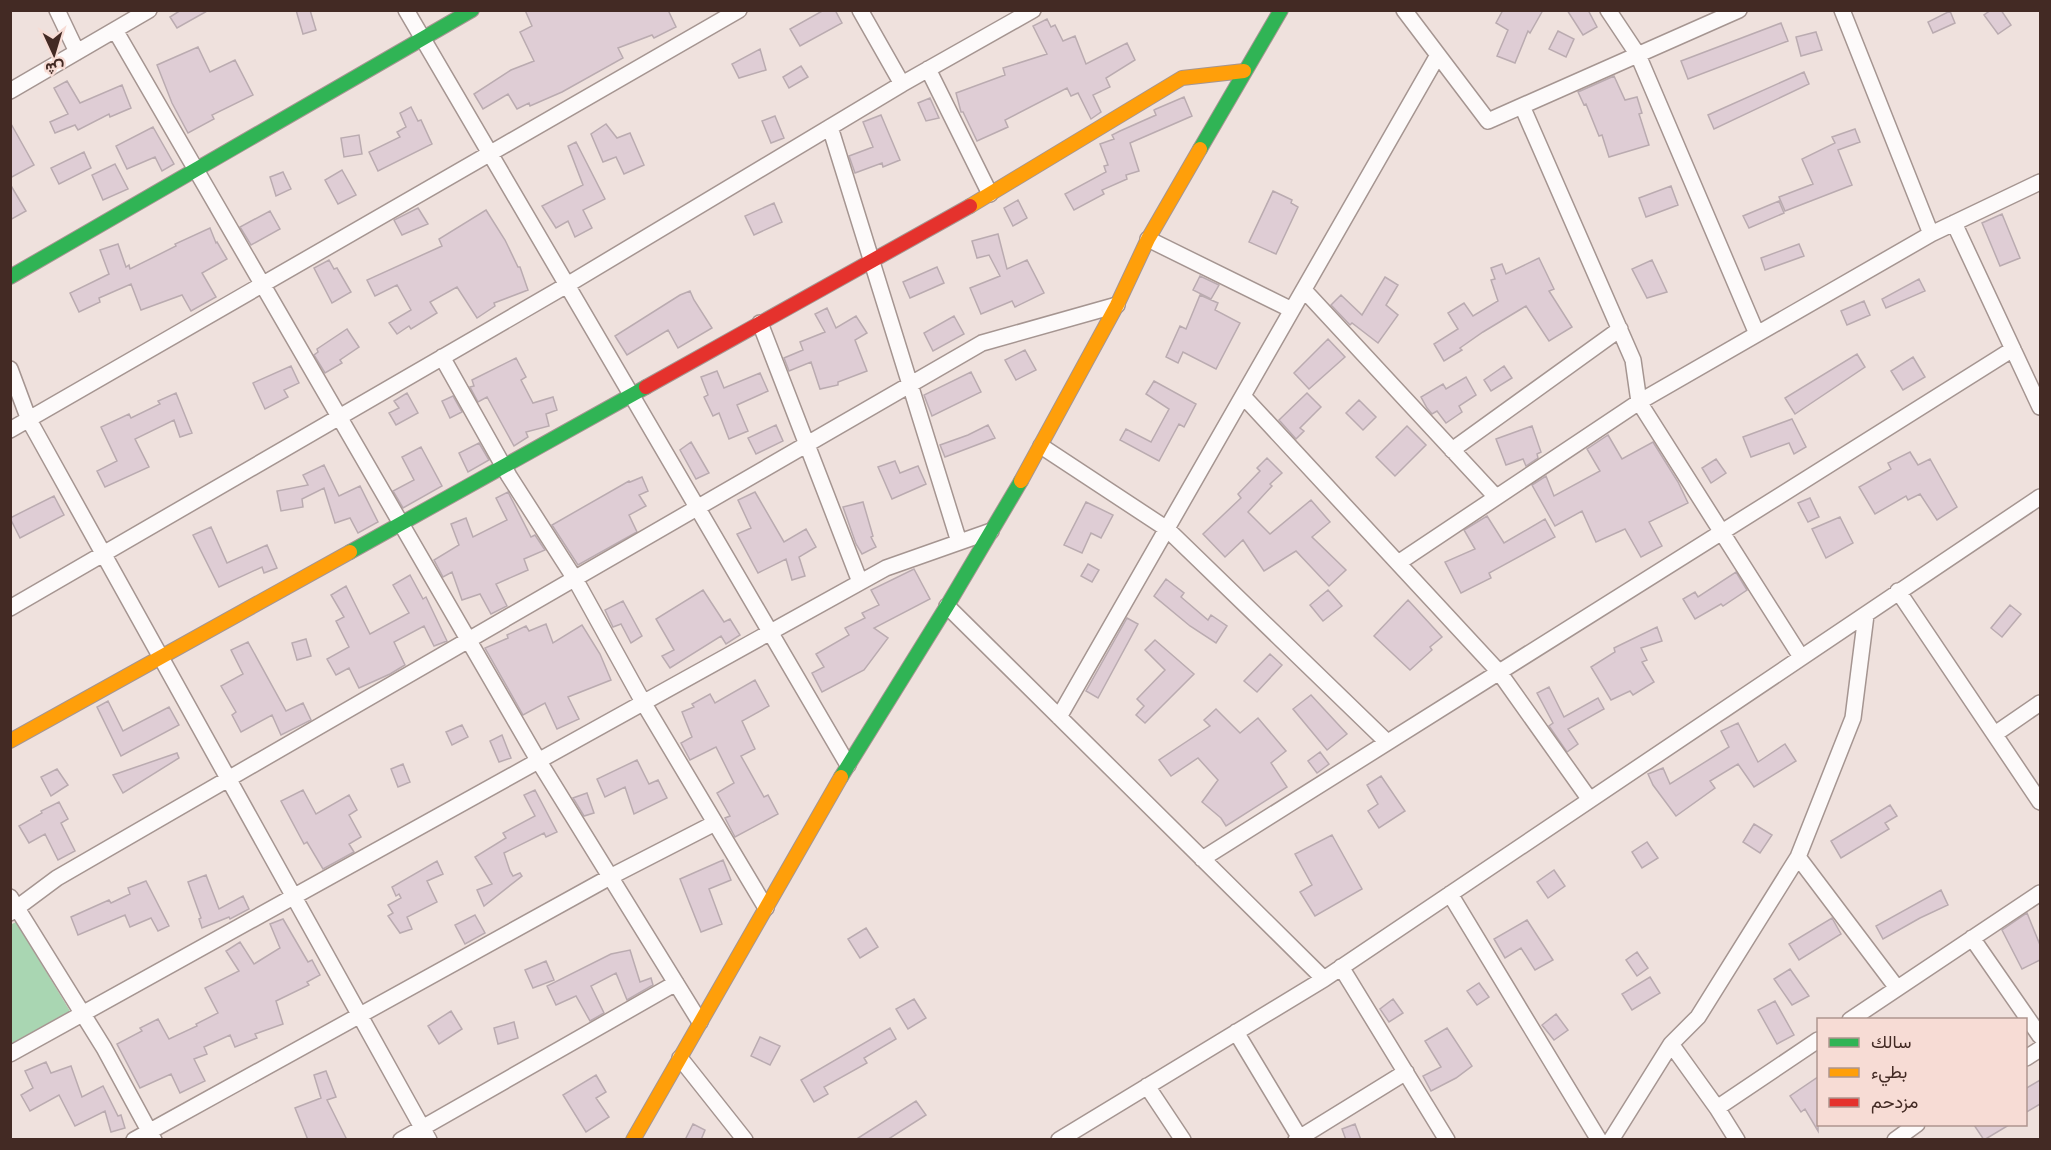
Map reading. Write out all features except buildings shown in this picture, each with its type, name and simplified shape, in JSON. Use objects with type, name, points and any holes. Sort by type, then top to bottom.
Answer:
[{"type":"street","points":[[57,10],[77,52]]},
{"type":"street","points":[[10,91],[149,10]]},
{"type":"street","points":[[406,10],[848,765]]},
{"type":"street","points":[[10,277],[472,10]]},
{"type":"street","points":[[10,430],[739,10]]},
{"type":"street","points":[[860,10],[902,84]]},
{"type":"street","points":[[10,608],[567,285],[902,84],[1033,10]]},
{"type":"street","points":[[633,1140],[848,765],[947,606],[1041,446],[1117,305],[1148,239],[1281,10]]},
{"type":"street","points":[[1404,10],[1488,122],[1739,10]]},
{"type":"street","points":[[1608,10],[1638,55],[1757,334]]},
{"type":"street","points":[[1842,10],[1931,234]]},
{"type":"street","points":[[114,30],[538,760],[700,1022]]},
{"type":"street","points":[[1059,717],[1438,56]]},
{"type":"street","points":[[928,69],[990,195]]},
{"type":"street","points":[[10,741],[990,195],[1182,78],[1244,71]]},
{"type":"street","points":[[1522,106],[1633,360],[1639,402],[1801,657]]},
{"type":"street","points":[[830,127],[959,542]]},
{"type":"street","points":[[1398,563],[1639,402],[1931,234],[2040,182]]},
{"type":"street","points":[[1954,224],[2040,407]]},
{"type":"street","points":[[1148,239],[1292,310]]},
{"type":"street","points":[[1304,290],[1496,497]]},
{"type":"street","points":[[152,1135],[104,1048],[13,906],[57,878],[982,343],[1117,305]]},
{"type":"street","points":[[760,323],[860,582]]},
{"type":"street","points":[[1452,450],[1620,329]]},
{"type":"street","points":[[1202,859],[2013,349]]},
{"type":"street","points":[[442,357],[503,466],[575,579],[643,702],[766,908]]},
{"type":"street","points":[[10,369],[29,420],[426,1133]]},
{"type":"street","points":[[1243,396],[1499,672],[1590,800]]},
{"type":"street","points":[[1041,446],[1167,529],[1387,742]]},
{"type":"street","points":[[1059,1140],[1324,979],[2040,497]]},
{"type":"street","points":[[10,1054],[886,568],[991,531]]},
{"type":"street","points":[[1898,591],[2040,802]]},
{"type":"street","points":[[947,606],[1324,979]]},
{"type":"street","points":[[1611,1140],[1671,1044],[1698,1017],[1798,857],[1853,718],[1866,615]]},
{"type":"street","points":[[1995,734],[2040,703]]},
{"type":"street","points":[[134,1140],[152,1135],[360,1015],[610,877],[715,823]]},
{"type":"street","points":[[1798,857],[1897,988]]},
{"type":"street","points":[[1853,1018],[2040,893]]},
{"type":"street","points":[[1450,894],[1599,1140]]},
{"type":"street","points":[[1972,938],[2040,1036]]},
{"type":"street","points":[[1341,967],[1447,1140]]},
{"type":"street","points":[[401,1140],[426,1133],[676,983]]},
{"type":"street","points":[[1236,1032],[1299,1139],[1406,1072]]},
{"type":"street","points":[[1717,1108],[1817,1041]]},
{"type":"street","points":[[1671,1044],[1737,1140]]},
{"type":"street","points":[[2027,1057],[2040,1049]]},
{"type":"street","points":[[680,1058],[745,1140]]},
{"type":"street","points":[[1147,1086],[1183,1140]]},
{"type":"street","points":[[1895,1140],[1916,1126]]},
{"type":"green space","points":[[16,922],[70,1011],[11,1044],[10,925]]},
{"type":"traffic: fast","points":[[10,277],[472,10]]},
{"type":"traffic: fast","points":[[1200,149],[1281,10]]},
{"type":"traffic: fast","points":[[350,552],[646,387]]},
{"type":"traffic: fast","points":[[841,777],[1021,481]]},
{"type":"traffic: slow","points":[[970,206],[1182,78],[1244,71]]},
{"type":"traffic: slow","points":[[1021,481],[1117,305],[1148,239],[1200,149]]},
{"type":"traffic: slow","points":[[10,741],[350,552]]},
{"type":"traffic: slow","points":[[633,1140],[841,777]]},
{"type":"traffic: jam","points":[[646,387],[970,206]]}]
